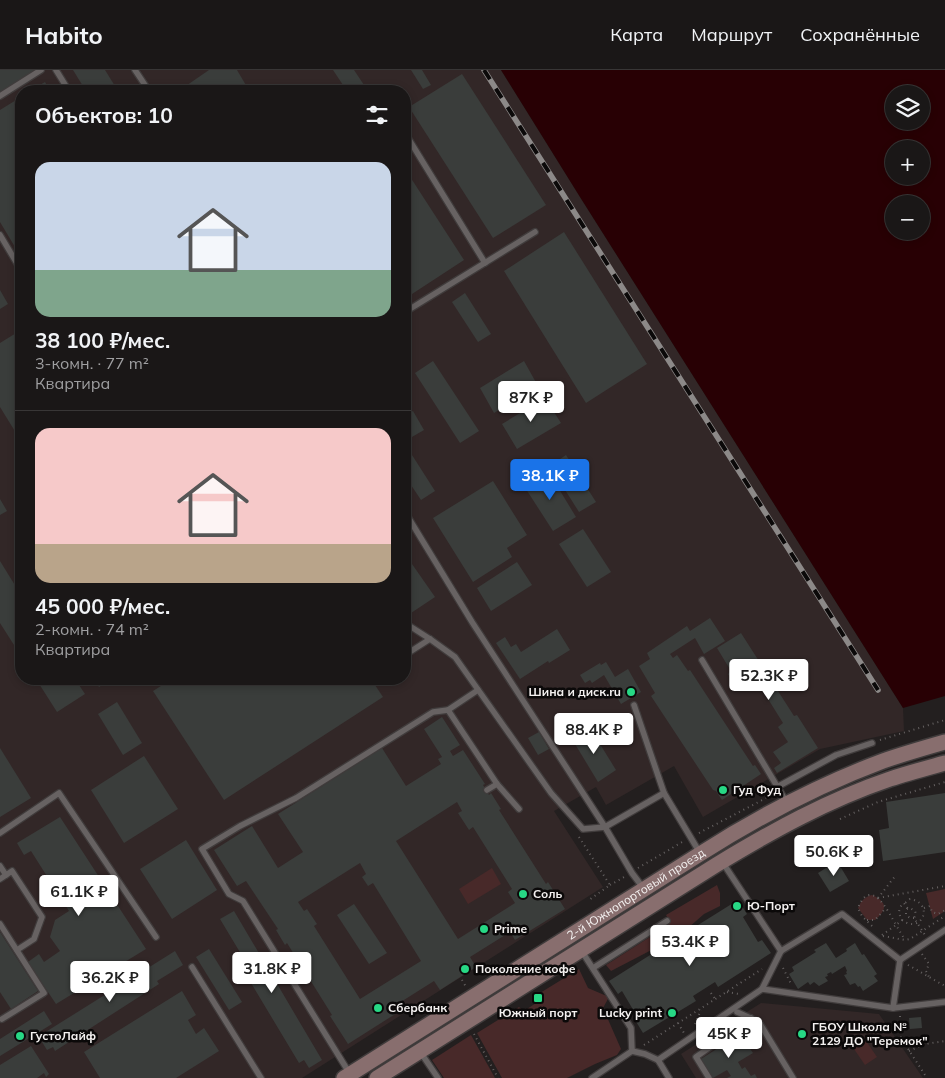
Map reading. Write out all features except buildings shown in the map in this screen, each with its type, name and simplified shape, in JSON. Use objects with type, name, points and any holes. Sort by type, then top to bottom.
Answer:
[{"type":"main road","name":"2-й Южнопортовый проезд","points":[[347,1076],[756,820],[830,783],[884,761],[945,742]]},
{"type":"main road","name":"2-й Южнопортовый проезд","points":[[377,1078],[722,861],[764,837],[812,811],[864,788],[945,763]]},
{"type":"lane","points":[[17,85],[41,70]]},
{"type":"lane","points":[[56,70],[65,85]]},
{"type":"lane","points":[[135,70],[145,85]]},
{"type":"lane","points":[[0,96],[15,86]]},
{"type":"lane","points":[[411,143],[485,263]]},
{"type":"lane","points":[[411,308],[535,232]]},
{"type":"lane","points":[[0,235],[15,260]]},
{"type":"lane","points":[[411,522],[472,622],[644,889]]},
{"type":"lane","points":[[411,627],[455,657],[551,793],[583,829],[605,827],[664,793]]},
{"type":"lane","points":[[411,651],[430,639]]},
{"type":"lane","points":[[702,660],[787,803]]},
{"type":"lane","points":[[347,1076],[243,901],[229,894],[202,849],[240,826],[296,798],[433,712],[448,710],[478,690]]},
{"type":"lane","points":[[634,705],[664,793],[700,854]]},
{"type":"lane","points":[[448,710],[497,784],[519,809]]},
{"type":"lane","points":[[778,786],[836,755],[872,743]]},
{"type":"lane","points":[[487,790],[497,784]]},
{"type":"lane","points":[[0,833],[59,793],[156,937]]},
{"type":"lane","points":[[722,861],[780,951]]},
{"type":"lane","points":[[0,866],[6,875]]},
{"type":"lane","points":[[0,879],[12,871],[42,917],[34,939],[17,950]]},
{"type":"lane","points":[[658,1060],[762,989],[780,951],[842,914],[900,960]]},
{"type":"lane","points":[[593,968],[667,921]]},
{"type":"lane","points":[[0,924],[44,993],[1,1019]]},
{"type":"lane","points":[[893,1008],[900,960],[945,930]]},
{"type":"lane","points":[[581,950],[631,1028],[632,1051]]},
{"type":"lane","points":[[192,967],[261,1078]]},
{"type":"lane","points":[[762,989],[893,1008],[945,1002]]},
{"type":"lane","points":[[737,1012],[759,1022],[793,1078]]},
{"type":"lane","points":[[710,1078],[696,1057],[751,1018]]},
{"type":"lane","points":[[420,1051],[438,1078]]},
{"type":"lane","points":[[592,1078],[632,1051],[658,1060],[670,1078]]},
{"type":"path","points":[[872,743],[945,720]]},
{"type":"path","points":[[840,818],[878,802],[945,782]]},
{"type":"path","points":[[702,832],[769,796]]},
{"type":"path","points":[[583,829],[576,834],[610,885]]},
{"type":"path","points":[[645,865],[676,846]]},
{"type":"path","points":[[878,898],[896,875]]},
{"type":"path","points":[[589,900],[617,881]]},
{"type":"path","points":[[878,898],[945,886]]},
{"type":"path","points":[[885,906],[884,910],[875,920],[867,920],[862,916],[858,908],[865,897],[872,895],[878,898],[885,906],[905,940]]},
{"type":"path","points":[[910,899],[920,903],[924,908],[922,919],[912,925],[902,920],[899,916],[901,906],[910,899]]},
{"type":"path","points":[[904,903],[908,908],[915,911],[914,918],[922,931]]},
{"type":"path","points":[[924,908],[930,906],[932,912],[938,914],[945,910]]},
{"type":"path","points":[[908,908],[906,916],[914,918]]},
{"type":"path","points":[[902,920],[882,935],[905,940],[910,939],[945,916]]},
{"type":"path","points":[[918,948],[929,964],[926,971],[929,976]]},
{"type":"path","points":[[642,1046],[778,958]]},
{"type":"path","points":[[900,960],[945,986]]},
{"type":"path","points":[[462,980],[466,987]]},
{"type":"path","points":[[711,993],[715,999]]},
{"type":"path","points":[[900,1012],[901,1038],[927,1078]]},
{"type":"path","points":[[678,1023],[687,1040]]},
{"type":"path","points":[[474,1035],[498,1078]]},
{"type":"path","points":[[909,1051],[926,1044],[945,1041]]},
{"type":"shaded area","points":[[0,70],[501,70],[903,708],[904,731],[820,749],[703,817],[674,766],[606,805],[596,787],[554,811],[603,887],[302,1078],[0,1078]]},
{"type":"shaded area","points":[[501,70],[945,70],[945,696],[903,708]]},
{"type":"shaded area","points":[[492,868],[501,884],[468,904],[459,889]]},
{"type":"shaded area","points":[[717,885],[720,893],[720,906],[704,914],[688,928],[669,935],[664,927],[670,922],[666,915]]},
{"type":"shaded area","points":[[945,889],[945,911],[933,919],[926,893]]},
{"type":"shaded area","points":[[872,895],[881,900],[884,910],[875,920],[867,920],[858,908],[863,900]]},
{"type":"shaded area","points":[[656,933],[663,944],[611,971],[606,965]]},
{"type":"shaded area","points":[[579,969],[588,988],[609,997],[603,1008],[621,1049],[617,1055],[567,1078],[502,1078],[477,1033],[519,1007],[524,1011],[542,999],[540,993]]},
{"type":"shaded area","name":"ГБОУ Школа № 2129 ДО \"Теремок\"","points":[[761,1003],[879,1014],[923,1078],[696,1078],[681,1054]]},
{"type":"shaded area","points":[[471,1035],[495,1078],[444,1078],[432,1060]]},
{"type":"shaded area","points":[[866,1041],[877,1057],[865,1065],[854,1049]]},
{"type":"railway","points":[[484,70],[878,690]]},
{"type":"place","name":"Шина и диск.ru","points":[[631,692]]},
{"type":"place","name":"Гуд Фуд","points":[[723,790]]},
{"type":"place","name":"Соль","points":[[523,894]]},
{"type":"place","name":"Ю-Порт","points":[[737,906]]},
{"type":"place","name":"Prime","points":[[484,929]]},
{"type":"place","name":"Поколение кофе","points":[[465,969]]},
{"type":"place","name":"Южный порт","points":[[538,998]]},
{"type":"place","name":"Сбербанк","points":[[378,1008]]},
{"type":"place","name":"Lucky print","points":[[672,1013]]},
{"type":"place","name":"ГБОУ Школа № 2129 ДО \"Теремок\"","points":[[802,1034]]},
{"type":"place","name":"ГустоЛайф","points":[[20,1036]]}]
